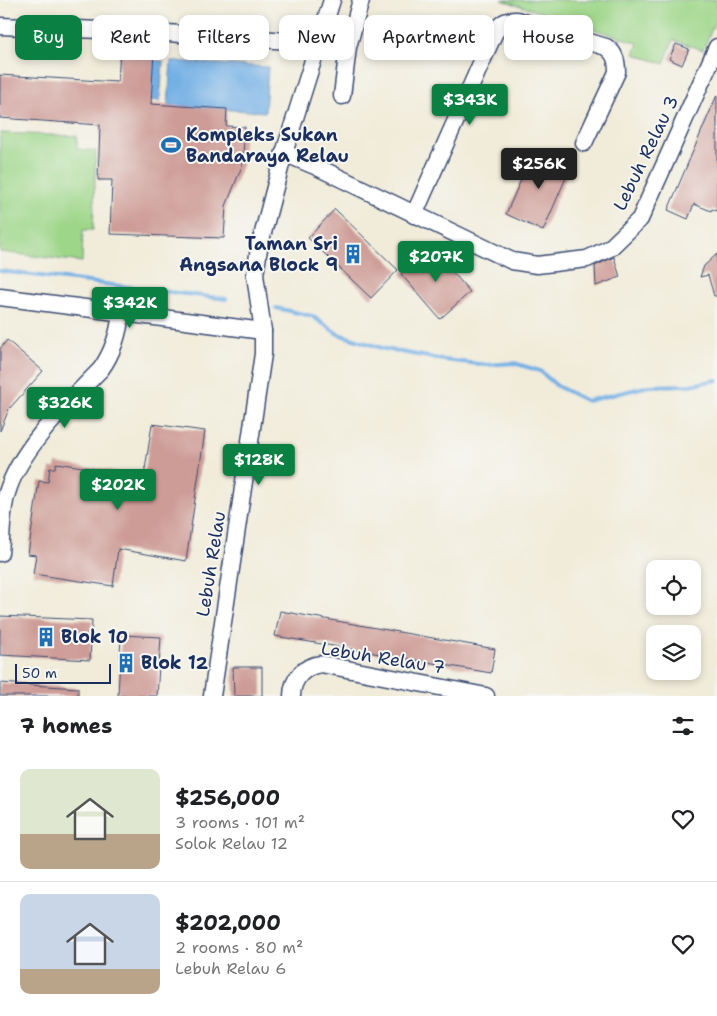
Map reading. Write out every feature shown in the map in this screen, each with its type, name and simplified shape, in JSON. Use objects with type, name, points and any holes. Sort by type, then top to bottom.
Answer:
[{"type":"street","name":"Lebuh Relau","points":[[327,15],[332,0]]},
{"type":"street","points":[[342,96],[348,47],[361,0]]},
{"type":"street","points":[[414,215],[494,34],[505,21],[517,20],[606,47],[615,56],[617,72],[584,142]]},
{"type":"street","points":[[0,26],[279,40]]},
{"type":"street","name":"Lebuh Relau 3","points":[[284,153],[315,166],[512,261],[537,265],[575,262],[587,259],[610,248],[640,219],[717,47]]},
{"type":"street","name":"Lebuh Relau","points":[[212,696],[260,379],[263,331],[255,275],[259,248],[284,153],[312,60]]},
{"type":"street","points":[[0,297],[263,331]]},
{"type":"street","points":[[0,553],[4,505],[12,478],[52,421],[101,369],[108,359],[119,328],[121,312]]},
{"type":"street","name":"Lebuh Relau 7","points":[[292,696],[293,684],[302,673],[310,665],[321,664],[486,696]]},
{"type":"green space","points":[[502,0],[717,0],[717,17],[703,50],[673,40],[664,64],[634,54],[638,43],[593,29],[593,15],[549,15]]},
{"type":"green space","points":[[0,133],[77,136],[77,149],[96,151],[93,230],[83,230],[82,262],[0,252]]},
{"type":"water","points":[[128,60],[163,61],[160,101],[125,98]]},
{"type":"water","points":[[171,61],[268,67],[265,112],[168,106]]},
{"type":"building","points":[[676,44],[689,49],[682,65],[669,59]]},
{"type":"building","name":"Kompleks Sukan Bandaraya Relau","points":[[119,60],[153,60],[151,104],[227,109],[226,126],[245,127],[242,166],[226,206],[224,238],[110,234],[112,180],[98,180],[100,125],[0,118],[0,75],[118,82]]},
{"type":"building","points":[[717,95],[717,211],[712,209],[711,211],[694,204],[688,219],[668,210]]},
{"type":"building","points":[[534,150],[571,166],[543,231],[506,214]]},
{"type":"building","name":"Taman Sri Angsana Block 9","points":[[335,209],[398,270],[371,298],[308,238]]},
{"type":"building","points":[[431,247],[470,292],[440,319],[401,274]]},
{"type":"building","points":[[717,254],[717,296],[714,296],[708,275],[700,277],[704,266]]},
{"type":"building","points":[[614,257],[620,277],[596,286],[595,266]]},
{"type":"building","points":[[7,340],[43,371],[9,409],[0,431],[0,349]]},
{"type":"building","points":[[152,424],[205,431],[186,561],[118,549],[113,586],[33,574],[36,555],[28,554],[39,481],[48,482],[50,468],[55,468],[56,463],[144,476]]},
{"type":"building","points":[[280,611],[495,649],[491,673],[275,636]]},
{"type":"building","name":"Blok 10","points":[[0,616],[92,620],[90,660],[0,655]]},
{"type":"building","name":"Blok 12","points":[[121,635],[161,637],[157,696],[118,696]]},
{"type":"building","points":[[233,667],[262,667],[262,696],[234,696]]},
{"type":"building","points":[[0,683],[78,688],[78,696],[0,696]]},
{"type":"waterway","points":[[0,271],[226,299]]},
{"type":"waterway","points":[[276,308],[312,316],[338,334],[385,349],[444,360],[487,365],[514,363],[540,371],[557,386],[587,401],[649,386],[690,385],[717,380]]},
{"type":"place","name":"Kompleks Sukan Bandaraya Relau","points":[[171,145]]},
{"type":"place","name":"Taman Sri Angsana Block 9","points":[[353,254]]},
{"type":"place","name":"Blok 10","points":[[46,637]]},
{"type":"place","name":"Blok 12","points":[[126,663]]}]
